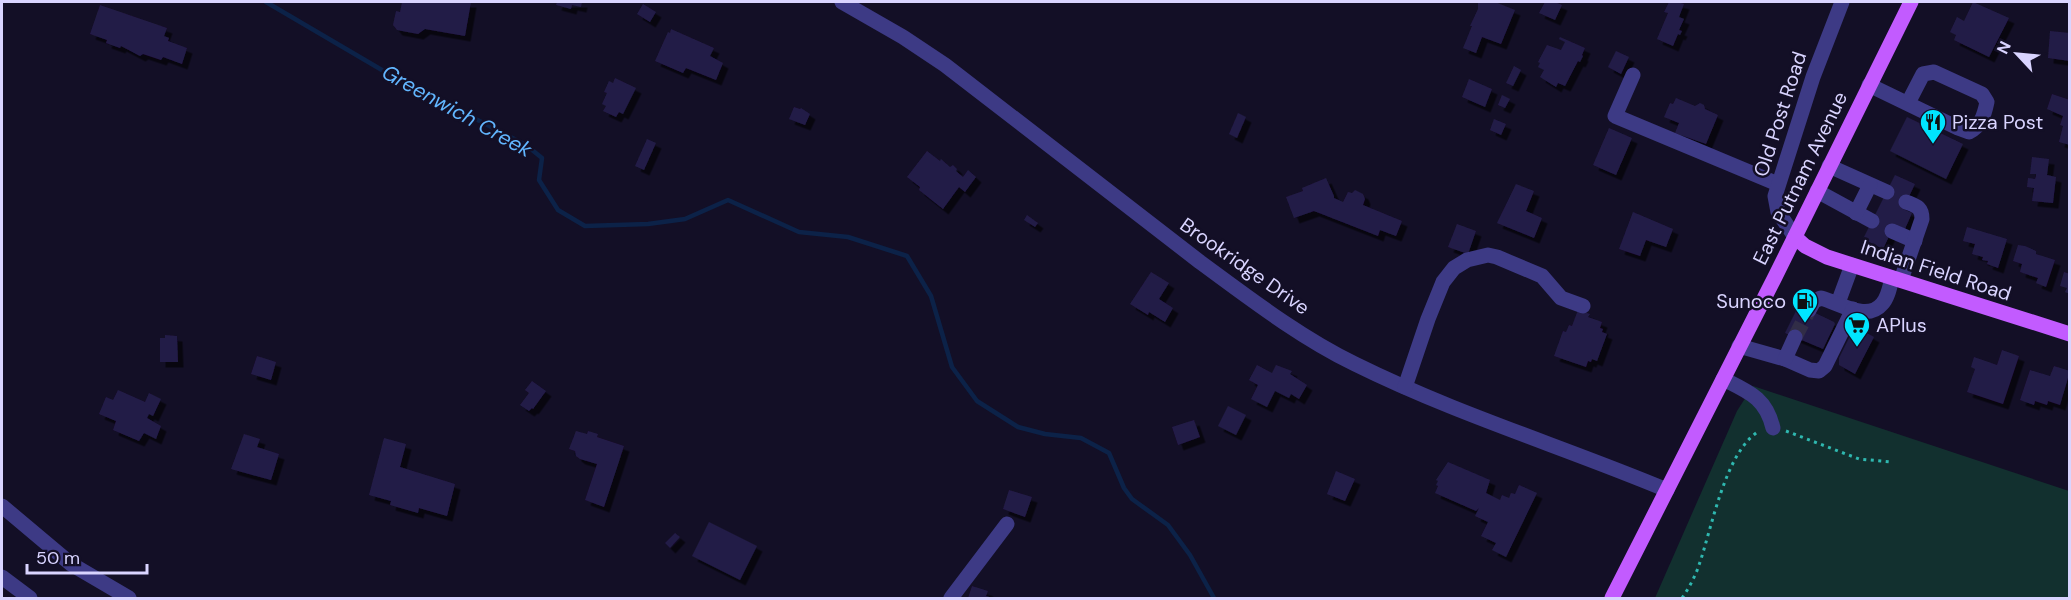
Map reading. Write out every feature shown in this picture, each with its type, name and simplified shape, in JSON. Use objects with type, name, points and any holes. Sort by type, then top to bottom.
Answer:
[{"type":"main road","name":"East Putnam Avenue","points":[[1612,598],[1911,2]]},
{"type":"main road","name":"Indian Field Road","points":[[1795,237],[1819,254],[2070,334]]},
{"type":"street","name":"Brookridge Drive","points":[[842,2],[903,37],[945,65],[1240,291],[1326,348],[1355,364],[1503,428],[1667,490]]},
{"type":"street","name":"Old Post Road","points":[[1795,237],[1785,224],[1775,204],[1778,184],[1842,2]]},
{"type":"street","points":[[1869,85],[1968,132],[1977,128],[1984,116],[1987,102],[1982,94],[1934,72],[1923,74],[1908,103]]},
{"type":"street","points":[[1633,75],[1615,116],[1778,184]]},
{"type":"street","points":[[1829,166],[1887,192]]},
{"type":"street","points":[[1856,213],[1870,185]]},
{"type":"street","points":[[1817,192],[1872,221]]},
{"type":"street","points":[[1809,310],[1814,302],[1821,298],[1864,313],[1875,311],[1884,303],[1915,241],[1922,219],[1922,212],[1919,208],[1906,202]]},
{"type":"street","points":[[1892,231],[1915,241]]},
{"type":"street","points":[[1406,387],[1428,319],[1443,282],[1454,268],[1467,260],[1488,255],[1497,257],[1542,276],[1561,298],[1583,306]]},
{"type":"street","points":[[1838,303],[1852,265]]},
{"type":"street","points":[[1739,346],[1785,359],[1809,370],[1819,371],[1825,366],[1853,309]]},
{"type":"street","points":[[1785,359],[1796,337]]},
{"type":"street","points":[[1723,379],[1758,399],[1770,416],[1773,428]]},
{"type":"street","points":[[2,506],[43,543],[71,564],[129,598]]},
{"type":"street","points":[[951,598],[1007,524]]},
{"type":"street","points":[[2,577],[30,598]]},
{"type":"path","points":[[1682,598],[1699,566],[1726,480],[1736,456],[1753,435],[1764,429],[1773,428],[1859,459],[1892,462]]},
{"type":"green space","points":[[1753,386],[2069,491],[2069,598],[1655,598],[1737,411]]},
{"type":"building","points":[[402,2],[471,2],[465,36],[425,29],[418,34],[397,30],[393,25],[396,11],[400,12]]},
{"type":"building","points":[[557,2],[582,2],[581,7],[572,5],[571,9],[556,5]]},
{"type":"building","points":[[1478,2],[1495,2],[1515,10],[1501,44],[1482,37],[1476,53],[1463,48],[1478,9]]},
{"type":"building","points":[[1545,2],[1562,5],[1555,20],[1539,13]]},
{"type":"building","points":[[1669,2],[1684,4],[1679,17],[1684,19],[1679,30],[1682,31],[1680,35],[1678,34],[1673,46],[1657,39],[1668,13],[1664,12]]},
{"type":"building","points":[[1973,2],[2009,18],[1989,57],[1954,40],[1956,35],[1950,32],[1957,17],[1964,21]]},
{"type":"building","points":[[643,4],[656,12],[650,22],[637,14]]},
{"type":"building","points":[[100,5],[167,28],[164,36],[169,38],[168,41],[187,48],[182,64],[163,57],[161,60],[143,54],[140,56],[90,34]]},
{"type":"building","points":[[671,29],[714,48],[710,56],[723,63],[716,80],[686,68],[683,73],[655,61]]},
{"type":"building","points":[[2050,31],[2070,33],[2070,61],[2048,58]]},
{"type":"building","points":[[1560,37],[1585,48],[1580,62],[1578,61],[1565,86],[1558,83],[1556,87],[1540,77],[1544,70],[1538,67],[1540,63],[1538,62],[1547,45],[1561,50],[1565,42],[1559,39]]},
{"type":"building","points":[[1616,51],[1629,57],[1621,74],[1608,67]]},
{"type":"building","points":[[1514,66],[1521,70],[1513,86],[1506,83]]},
{"type":"building","points":[[615,78],[636,88],[623,114],[619,112],[616,117],[603,111],[606,106],[602,104],[609,81],[613,83]]},
{"type":"building","points":[[1469,79],[1492,89],[1485,107],[1462,97]]},
{"type":"building","points":[[2052,94],[2070,100],[2070,145],[2059,142],[2063,116],[2047,109]]},
{"type":"building","points":[[1502,95],[1510,99],[1505,108],[1498,105]]},
{"type":"building","points":[[1676,98],[1695,106],[1700,103],[1705,109],[1718,115],[1706,144],[1675,133],[1679,123],[1664,117],[1670,103],[1673,104]]},
{"type":"building","points":[[794,107],[801,108],[810,114],[805,125],[789,119]]},
{"type":"building","points":[[1238,113],[1246,117],[1237,138],[1229,134]]},
{"type":"building","points":[[1907,117],[1963,144],[1946,179],[1890,151]]},
{"type":"building","points":[[1494,119],[1506,124],[1501,135],[1490,130]]},
{"type":"building","points":[[1609,128],[1632,138],[1616,175],[1593,165]]},
{"type":"building","points":[[647,139],[656,143],[644,170],[635,166]]},
{"type":"building","points":[[927,151],[950,167],[953,165],[963,177],[968,170],[976,177],[965,192],[959,187],[943,209],[907,177]]},
{"type":"building","points":[[2032,157],[2049,159],[2047,175],[2056,177],[2053,203],[2032,201],[2034,188],[2027,187],[2028,178],[2035,179],[2036,176],[2036,174],[2030,174]]},
{"type":"building","points":[[1895,175],[1915,184],[1903,209],[1912,213],[1905,229],[1895,224],[1883,249],[1863,239]]},
{"type":"building","points":[[1326,178],[1334,198],[1343,202],[1348,192],[1352,193],[1355,190],[1363,194],[1365,199],[1363,205],[1402,221],[1396,236],[1380,230],[1378,236],[1314,211],[1294,218],[1286,197],[1303,191],[1302,188]]},
{"type":"building","points":[[1516,184],[1534,191],[1526,211],[1542,218],[1534,238],[1497,223]]},
{"type":"building","points":[[1633,212],[1673,229],[1666,247],[1646,240],[1640,256],[1619,249]]},
{"type":"building","points":[[1027,215],[1038,223],[1035,227],[1024,220]]},
{"type":"building","points":[[1457,224],[1476,231],[1468,254],[1448,247]]},
{"type":"building","points":[[1967,227],[2007,239],[1998,268],[1987,264],[1988,261],[1982,260],[1983,257],[1972,254],[1975,244],[1963,241]]},
{"type":"building","points":[[2018,245],[2055,260],[2046,287],[2036,283],[2038,278],[2020,272],[2022,264],[2013,261]]},
{"type":"building","points":[[1151,272],[1169,283],[1159,299],[1173,308],[1165,322],[1130,304]]},
{"type":"building","points":[[2064,272],[2070,274],[2070,294],[2065,292],[2067,288],[2060,286]]},
{"type":"building","points":[[1799,305],[1834,322],[1823,349],[1785,333]]},
{"type":"building","points":[[1578,310],[1602,322],[1600,328],[1607,334],[1597,361],[1592,359],[1591,362],[1588,361],[1586,367],[1554,356],[1563,331],[1566,332],[1569,325],[1572,326]]},
{"type":"building","name":"APlus","points":[[1858,328],[1874,337],[1855,374],[1839,365],[1839,358],[1852,332]]},
{"type":"building","points":[[165,335],[177,336],[178,362],[160,362],[160,338],[165,338]]},
{"type":"building","points":[[2002,350],[2019,356],[2003,404],[1967,392],[1975,369],[1971,367],[1974,357],[1997,365]]},
{"type":"building","points":[[257,356],[276,362],[271,380],[251,374]]},
{"type":"building","points":[[1257,365],[1272,373],[1276,365],[1292,371],[1290,374],[1307,385],[1299,399],[1291,394],[1289,398],[1275,391],[1267,407],[1251,399],[1258,385],[1249,380]]},
{"type":"building","points":[[2054,366],[2070,371],[2060,405],[2048,401],[2047,405],[2035,401],[2034,405],[2020,400],[2030,370],[2050,376]]},
{"type":"building","points":[[532,381],[546,391],[529,411],[520,405],[529,393],[525,390]]},
{"type":"building","points":[[118,390],[145,402],[149,393],[161,399],[153,416],[149,414],[147,418],[161,426],[156,439],[144,433],[139,441],[113,430],[116,421],[99,414],[106,397],[113,400]]},
{"type":"building","points":[[1228,406],[1246,415],[1236,435],[1218,426]]},
{"type":"building","points":[[1194,420],[1200,437],[1178,445],[1172,427]]},
{"type":"building","points":[[576,431],[598,434],[597,437],[624,446],[604,507],[585,500],[597,464],[580,459],[576,456],[575,451],[569,449]]},
{"type":"building","points":[[244,434],[260,439],[257,447],[279,454],[271,480],[231,469]]},
{"type":"building","points":[[384,438],[406,444],[400,467],[455,484],[447,516],[419,508],[418,513],[390,505],[391,501],[369,495]]},
{"type":"building","points":[[1448,462],[1490,480],[1486,493],[1500,500],[1502,495],[1509,498],[1511,493],[1515,494],[1519,485],[1537,493],[1506,557],[1492,550],[1496,543],[1481,536],[1488,522],[1475,516],[1479,508],[1476,511],[1435,493],[1438,486],[1436,480]]},
{"type":"building","points":[[1336,471],[1355,479],[1345,501],[1327,494]]},
{"type":"building","points":[[1009,490],[1032,497],[1025,517],[1003,509]]},
{"type":"building","points":[[709,522],[757,546],[740,580],[692,556]]},
{"type":"building","points":[[675,533],[680,537],[670,548],[665,543]]},
{"type":"building","points":[[972,586],[988,591],[986,596],[993,598],[968,598]]},
{"type":"waterway","name":"Greenwich Creek","points":[[266,2],[387,73],[526,145],[542,158],[539,180],[558,210],[585,226],[648,224],[685,219],[728,200],[799,232],[848,237],[907,256],[931,296],[952,367],[977,401],[1018,427],[1045,434],[1081,438],[1109,453],[1124,488],[1132,499],[1168,525],[1190,555],[1214,598]]},
{"type":"tunnel","points":[[1795,337],[1809,310]]},
{"type":"place","name":"Pizza Post","points":[[1933,145]]},
{"type":"place","name":"Sunoco","points":[[1805,324]]},
{"type":"place","name":"APlus","points":[[1857,348]]}]
